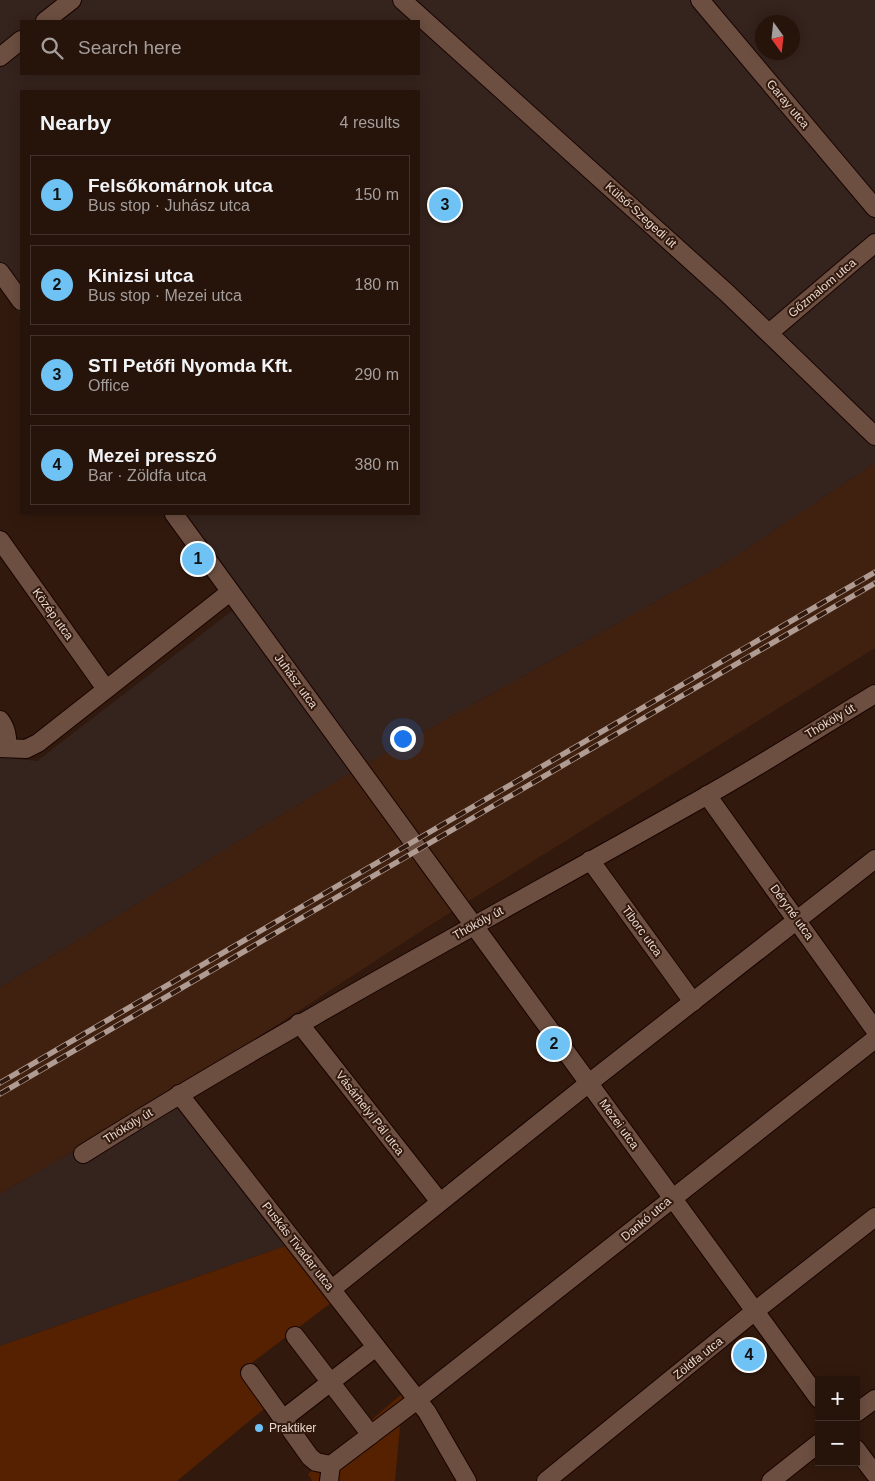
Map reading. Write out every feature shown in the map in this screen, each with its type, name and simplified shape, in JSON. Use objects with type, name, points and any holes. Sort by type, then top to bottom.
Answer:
[{"type":"street","points":[[46,20],[72,0]]},
{"type":"street","name":"Külső-Szegedi út","points":[[402,0],[769,333],[875,436]]},
{"type":"street","name":"Garay utca","points":[[700,0],[875,208]]},
{"type":"street","points":[[0,57],[20,41]]},
{"type":"street","name":"Gőzmalom utca","points":[[769,333],[875,243]]},
{"type":"street","points":[[0,272],[20,300]]},
{"type":"street","name":"Juhász utca","points":[[175,515],[418,850]]},
{"type":"street","name":"Közép utca","points":[[0,540],[106,689]]},
{"type":"street","points":[[0,720],[7,734],[4,748],[26,749],[38,743],[230,592]]},
{"type":"street","name":"Thököly út","points":[[83,1154],[178,1094],[707,795],[875,694]]},
{"type":"street","name":"Déryné utca","points":[[707,795],[875,1030]]},
{"type":"street","name":"Mezei utca","points":[[418,850],[815,1393]]},
{"type":"street","points":[[332,1289],[589,1083],[875,859]]},
{"type":"street","name":"Tiborc utca","points":[[590,860],[693,1002]]},
{"type":"street","name":"Vásárhelyi Pál utca","points":[[299,1024],[440,1202]]},
{"type":"street","name":"Dankó utca","points":[[330,1473],[371,1435],[657,1211],[671,1197],[875,1039]]},
{"type":"street","name":"Puskás Tivadar utca","points":[[178,1094],[427,1412],[467,1481]]},
{"type":"street","name":"Zöldfa utca","points":[[546,1481],[875,1217]]},
{"type":"street","points":[[295,1336],[371,1435]]},
{"type":"street","points":[[283,1419],[376,1347]]},
{"type":"street","points":[[250,1373],[310,1457],[330,1473]]},
{"type":"street","points":[[860,1410],[875,1399]]},
{"type":"street","points":[[771,1481],[815,1446]]},
{"type":"street","points":[[860,1455],[875,1474]]},
{"type":"shaded area","points":[[0,0],[875,0],[875,463],[732,559],[340,779],[0,988],[0,757],[37,761],[237,607],[169,515],[420,515],[420,90],[20,90],[20,315],[0,287]]},
{"type":"shaded area","points":[[875,463],[875,648],[432,924],[177,1090],[0,1194],[0,988],[340,779],[732,559]]},
{"type":"shaded area","points":[[177,1090],[288,1245],[0,1346],[0,1194]]},
{"type":"shaded area","points":[[288,1245],[336,1299],[241,1371],[264,1409],[177,1481],[0,1481],[0,1346]]},
{"type":"shaded area","points":[[403,1393],[395,1481],[312,1481],[308,1474]]},
{"type":"railway","points":[[0,1083],[875,572]]},
{"type":"railway","points":[[0,1094],[875,583]]},
{"type":"place","name":"STI Petőfi Nyomda Kft.","points":[[445,205]]},
{"type":"place","name":"Felsőkomárnok utca","points":[[198,559]]},
{"type":"place","name":"Kinizsi utca","points":[[554,1044]]},
{"type":"place","name":"Mezei presszó","points":[[749,1355]]},
{"type":"place","name":"Praktiker","points":[[259,1428]]}]
